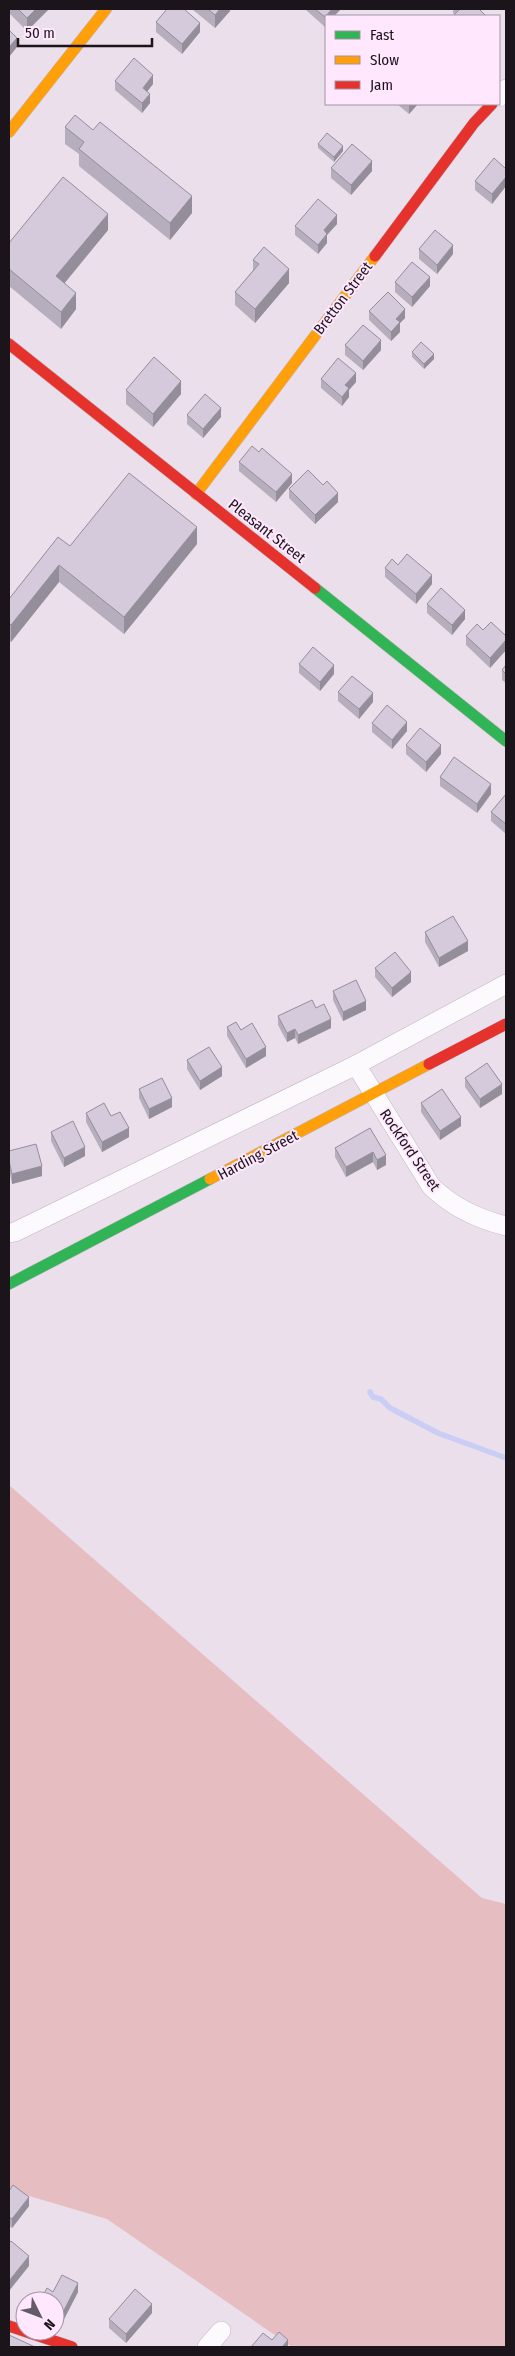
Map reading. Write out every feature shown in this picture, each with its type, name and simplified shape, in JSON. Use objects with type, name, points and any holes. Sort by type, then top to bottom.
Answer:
[{"type":"street","points":[[9,132],[106,9]]},
{"type":"street","name":"Bretton Street","points":[[196,494],[474,123],[491,105]]},
{"type":"street","name":"Pleasant Street","points":[[9,344],[506,741]]},
{"type":"street","points":[[9,1232],[15,1232],[356,1065],[506,984]]},
{"type":"street","name":"Harding Street","points":[[9,1284],[506,1024]]},
{"type":"street","name":"Rockford Street","points":[[356,1065],[416,1163],[437,1192],[444,1199],[486,1221],[506,1226]]},
{"type":"street","points":[[9,2326],[72,2347]]},
{"type":"street","points":[[207,2347],[221,2331]]},
{"type":"shaded area","points":[[9,1485],[482,1898],[506,1904],[506,2347],[292,2347],[107,2219],[9,2190]]},
{"type":"building","points":[[18,9],[36,9],[27,18]]},
{"type":"building","points":[[167,9],[184,9],[200,23],[182,44],[156,22]]},
{"type":"building","points":[[208,9],[220,9],[215,15]]},
{"type":"building","points":[[315,9],[332,9],[325,17]]},
{"type":"building","points":[[479,9],[485,15],[454,15],[459,10]]},
{"type":"building","points":[[9,30],[17,38],[9,47]]},
{"type":"building","points":[[134,58],[153,75],[143,88],[150,94],[142,103],[115,81]]},
{"type":"building","points":[[75,115],[93,130],[100,122],[192,196],[170,223],[79,149],[84,142],[65,127]]},
{"type":"building","points":[[327,133],[343,146],[334,157],[318,144]]},
{"type":"building","points":[[352,144],[372,161],[351,185],[331,168]]},
{"type":"building","points":[[494,158],[506,169],[506,177],[492,194],[475,181]]},
{"type":"building","points":[[63,177],[108,214],[56,276],[76,293],[61,312],[9,269],[9,243]]},
{"type":"building","points":[[318,199],[337,215],[324,230],[327,234],[318,245],[295,226]]},
{"type":"building","points":[[435,230],[453,245],[437,265],[419,249]]},
{"type":"building","points":[[264,247],[289,269],[255,309],[235,292],[259,264],[253,260]]},
{"type":"building","points":[[412,262],[430,277],[412,297],[395,282]]},
{"type":"building","points":[[388,292],[405,309],[396,319],[400,322],[391,332],[369,311]]},
{"type":"building","points":[[363,325],[381,340],[363,361],[345,345]]},
{"type":"building","points":[[421,342],[434,354],[424,364],[412,352]]},
{"type":"building","points":[[154,357],[181,381],[153,414],[126,390]]},
{"type":"building","points":[[338,358],[356,373],[345,385],[349,388],[342,397],[321,379]]},
{"type":"building","points":[[205,394],[221,408],[203,429],[187,415]]},
{"type":"building","points":[[252,446],[259,452],[262,448],[292,474],[276,492],[239,462]]},
{"type":"building","points":[[308,470],[323,485],[327,481],[338,493],[315,515],[289,489]]},
{"type":"building","points":[[129,473],[197,527],[124,617],[59,565],[11,625],[9,623],[9,599],[58,537],[70,546]]},
{"type":"building","points":[[407,554],[432,575],[416,594],[385,568],[392,559],[398,565]]},
{"type":"building","points":[[441,588],[465,610],[452,625],[427,604]]},
{"type":"building","points":[[491,622],[506,636],[506,640],[490,658],[466,636],[477,624],[483,630]]},
{"type":"building","points":[[313,647],[334,665],[320,682],[299,664]]},
{"type":"building","points":[[506,665],[506,674],[502,670]]},
{"type":"building","points":[[352,676],[373,693],[359,709],[338,692]]},
{"type":"building","points":[[387,705],[407,722],[392,740],[372,723]]},
{"type":"building","points":[[420,728],[441,745],[426,762],[406,745]]},
{"type":"building","points":[[454,757],[491,784],[477,804],[440,777]]},
{"type":"building","points":[[506,794],[506,824],[491,812]]},
{"type":"building","points":[[453,916],[468,941],[439,958],[425,932]]},
{"type":"building","points":[[395,952],[411,972],[392,988],[375,968]]},
{"type":"building","points":[[356,980],[366,1001],[343,1012],[333,991]]},
{"type":"building","points":[[312,1000],[316,1008],[324,1004],[331,1019],[298,1035],[295,1029],[287,1033],[278,1016]]},
{"type":"building","points":[[236,1022],[241,1030],[252,1023],[266,1047],[246,1059],[227,1027]]},
{"type":"building","points":[[209,1047],[222,1067],[200,1081],[187,1060]]},
{"type":"building","points":[[487,1063],[502,1084],[480,1099],[465,1078]]},
{"type":"building","points":[[162,1078],[172,1098],[149,1109],[139,1089]]},
{"type":"building","points":[[442,1089],[461,1117],[440,1131],[421,1103]]},
{"type":"building","points":[[104,1103],[111,1116],[120,1112],[129,1128],[102,1142],[86,1113]]},
{"type":"building","points":[[73,1121],[85,1147],[64,1158],[51,1132]]},
{"type":"building","points":[[370,1128],[386,1155],[377,1160],[373,1152],[346,1167],[335,1148]]},
{"type":"building","points":[[36,1144],[42,1166],[12,1174],[9,1151]]},
{"type":"building","points":[[13,2185],[29,2197],[12,2219],[9,2217],[9,2191]]},
{"type":"building","points":[[11,2241],[29,2256],[9,2281],[9,2243]]},
{"type":"building","points":[[62,2275],[78,2283],[65,2308],[65,2291],[54,2291]]},
{"type":"building","points":[[135,2289],[152,2304],[126,2334],[109,2319]]},
{"type":"building","points":[[279,2332],[288,2340],[282,2347],[251,2347],[263,2333],[272,2340]]},
{"type":"building","points":[[9,2335],[15,2338],[15,2341],[22,2341],[35,2347],[9,2347]]},
{"type":"waterway","points":[[370,1392],[373,1397],[381,1399],[390,1408],[438,1433],[506,1458]]},
{"type":"traffic: fast","points":[[315,588],[506,741]]},
{"type":"traffic: fast","points":[[9,1284],[210,1179]]},
{"type":"traffic: slow","points":[[9,132],[106,9]]},
{"type":"traffic: slow","points":[[196,494],[375,256]]},
{"type":"traffic: slow","points":[[210,1179],[429,1064]]},
{"type":"traffic: jam","points":[[375,256],[474,123],[491,105]]},
{"type":"traffic: jam","points":[[9,344],[315,588]]},
{"type":"traffic: jam","points":[[429,1064],[506,1024]]},
{"type":"traffic: jam","points":[[9,2326],[72,2347]]}]
